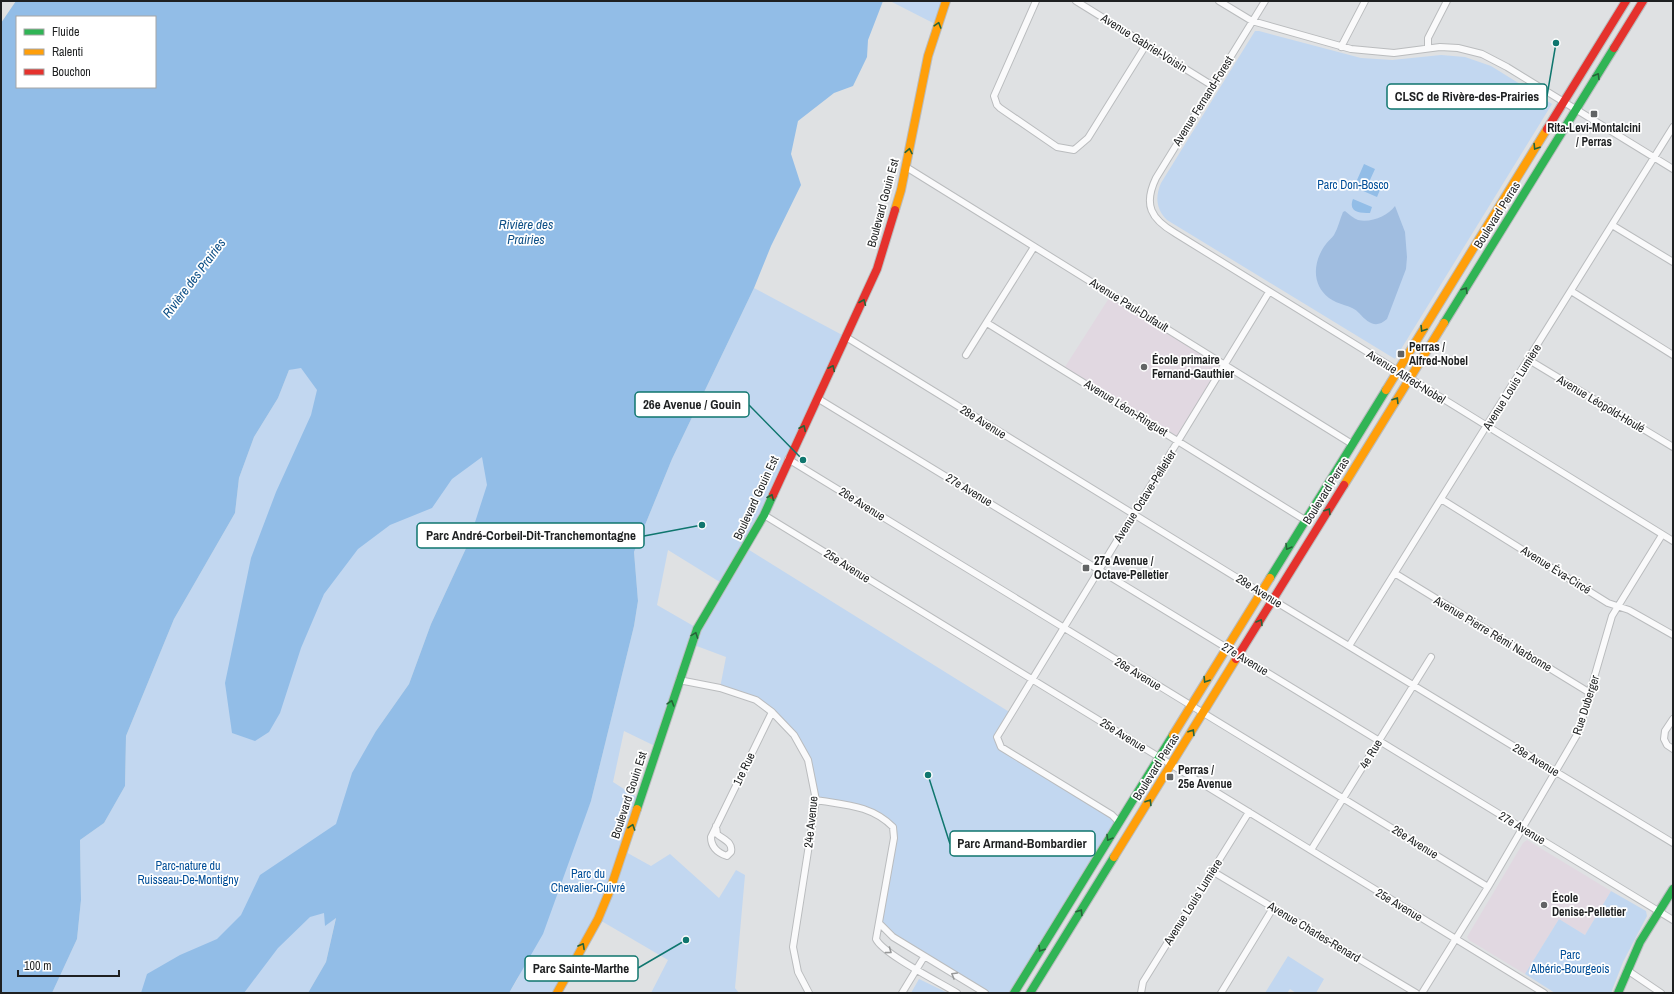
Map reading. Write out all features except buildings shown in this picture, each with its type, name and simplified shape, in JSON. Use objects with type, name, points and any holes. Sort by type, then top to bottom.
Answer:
[{"type":"main road","name":"Boulevard Gouin Est","points":[[557,993],[598,919],[610,890],[697,629],[764,515],[788,458],[846,337],[883,250],[901,190],[928,56],[946,1]]},
{"type":"main road","name":"Boulevard Perras","points":[[1014,993],[1626,1]]},
{"type":"main road","name":"Boulevard Perras","points":[[1030,993],[1643,1]]},
{"type":"main road","points":[[1618,993],[1640,942],[1673,889]]},
{"type":"street","points":[[1036,1],[995,92],[995,101],[1000,108],[1057,147],[1074,150],[1088,138],[1146,45]]},
{"type":"street","name":"Avenue Gabriel-Voisin","points":[[1076,1],[1213,86]]},
{"type":"street","points":[[1219,1],[1252,21],[1341,47],[1378,53],[1401,52],[1428,48],[1458,48],[1482,54],[1507,67],[1673,169]]},
{"type":"street","name":"Avenue Fernand-Forest","points":[[1149,203],[1149,194],[1156,178],[1265,1]]},
{"type":"street","points":[[1341,47],[1365,1]]},
{"type":"street","points":[[1428,48],[1428,38],[1447,1]]},
{"type":"street","name":"Avenue Louis Lumière","points":[[1349,646],[1396,574],[1441,499],[1673,127]]},
{"type":"street","name":"Avenue Paul-Dufault","points":[[906,167],[1352,444]]},
{"type":"street","name":"Avenue Alfred-Nobel","points":[[1149,203],[1155,218],[1162,224],[1269,292],[1673,541]]},
{"type":"street","points":[[1612,225],[1673,262]]},
{"type":"street","points":[[966,355],[1034,247]]},
{"type":"street","points":[[1571,291],[1673,355]]},
{"type":"street","name":"Avenue Octave-Pelletier","points":[[1119,822],[1112,815],[1001,747],[998,741],[999,733],[1269,292]]},
{"type":"street","name":"Avenue Léon-Ringuet","points":[[987,323],[1179,440],[1305,520]]},
{"type":"street","name":"28e Avenue","points":[[846,337],[1413,686],[1673,843]]},
{"type":"street","name":"Avenue Léopold-Houlé","points":[[1529,360],[1673,447]]},
{"type":"street","name":"27e Avenue","points":[[817,398],[1673,920]]},
{"type":"street","name":"26e Avenue","points":[[788,458],[1488,887]]},
{"type":"street","name":"Avenue Éva-Circé","points":[[1441,499],[1608,603],[1629,610],[1673,635]]},
{"type":"street","name":"25e Avenue","points":[[764,515],[1544,993]]},
{"type":"street","name":"Rue Duberger","points":[[1422,993],[1488,887],[1581,727],[1612,616],[1662,535]]},
{"type":"street","name":"Avenue Pierre Rémi Narbonne","points":[[1396,574],[1590,693]]},
{"type":"street","name":"4e Rue","points":[[1310,850],[1344,799],[1378,740],[1431,657]]},
{"type":"street","name":"24e Avenue","points":[[679,680],[720,688],[756,700],[772,712],[794,735],[808,760],[816,800],[793,947],[798,972],[809,993]]},
{"type":"street","name":"1re Rue","points":[[716,826],[717,834],[730,843],[732,847],[731,852],[726,856],[719,852],[712,844],[711,837],[716,826],[772,712]]},
{"type":"street","points":[[1673,719],[1666,731],[1664,740],[1667,745],[1673,749]]},
{"type":"street","points":[[816,800],[866,809],[878,815],[893,827],[894,838],[880,924],[877,934],[878,944],[916,969],[957,993]]},
{"type":"street","name":"Avenue Louis Lumière","points":[[1141,993],[1143,982],[1249,812]]},
{"type":"street","name":"Avenue Charles-Renard","points":[[1212,871],[1416,993]]},
{"type":"street","points":[[1221,993],[1273,908]]},
{"type":"street","points":[[880,924],[893,937],[985,993]]},
{"type":"street","points":[[902,993],[924,957]]},
{"type":"street","points":[[1627,970],[1661,993]]},
{"type":"shaded area","points":[[1395,206],[1405,232],[1407,257],[1406,269],[1387,319],[1379,324],[1372,324],[1353,308],[1329,298],[1323,292],[1317,279],[1316,265],[1322,251],[1333,236],[1343,212],[1345,211],[1358,220],[1374,220],[1384,216]]},
{"type":"shaded area","name":"École primaire Fernand-Gauthier","points":[[1111,295],[1224,364],[1179,440],[1063,370]]},
{"type":"shaded area","name":"École Denise-Pelletier","points":[[1527,840],[1611,891],[1585,935],[1559,919],[1525,974],[1469,940],[1467,937],[1523,843]]},
{"type":"green space","points":[[890,1],[947,1],[937,25]]},
{"type":"green space","name":"Parc Don-Bosco","points":[[1255,31],[1361,58],[1392,60],[1441,55],[1465,57],[1491,66],[1552,104],[1395,359],[1167,220],[1161,212],[1157,198],[1161,183]]},
{"type":"green space","name":"Parc du Chevalier-Cuivré","points":[[754,288],[846,337],[746,548],[1011,713],[999,733],[999,744],[1119,822],[1014,993],[985,993],[924,957],[880,924],[894,830],[878,815],[816,800],[811,770],[794,735],[756,700],[720,688],[726,657],[694,645],[657,747],[624,731],[613,782],[641,800],[624,851],[651,866],[670,854],[719,898],[736,870],[745,875],[735,988],[739,993],[651,993],[668,960],[598,919],[555,993],[509,993],[518,978],[591,801],[634,626],[638,601],[634,552],[672,459]],"holes":[[[668,550],[723,584],[697,628],[657,605]]]},
{"type":"green space","name":"Parc-nature du Ruisseau-De-Montigny","points":[[567,289],[468,544],[431,624],[409,684],[376,731],[325,925],[336,917],[326,962],[308,993],[52,993],[77,939],[81,900],[80,840],[104,823],[125,786],[126,736],[174,619],[235,513],[239,478],[254,437],[278,398],[289,370]]},
{"type":"green space","name":"Parc Albéric-Bourgeois","points":[[1611,891],[1646,911],[1647,916],[1623,962],[1611,993],[1555,993],[1525,974],[1559,919],[1585,935]]},
{"type":"green space","points":[[1288,956],[1324,979],[1316,993],[1296,993],[1290,989],[1287,993],[1265,993]]},
{"type":"green space","points":[[919,979],[948,993],[911,993]]},
{"type":"water","name":"Rivière des Prairies","points":[[16,1],[883,1],[868,40],[867,57],[853,86],[834,93],[798,121],[791,154],[801,185],[771,246],[754,288],[672,459],[634,552],[638,601],[634,626],[591,801],[543,934],[509,993],[308,993],[326,962],[336,918],[325,926],[324,913],[310,917],[278,948],[244,993],[141,993],[147,974],[180,955],[217,939],[241,915],[260,875],[336,824],[352,773],[376,731],[409,684],[431,624],[468,544],[487,485],[482,457],[452,479],[432,508],[390,525],[358,549],[324,594],[301,648],[280,713],[269,732],[255,741],[232,733],[225,683],[251,558],[276,492],[311,415],[317,390],[301,368],[289,370],[278,398],[254,437],[239,478],[235,513],[174,619],[126,736],[125,786],[104,823],[80,840],[81,900],[77,939],[52,993],[1,993],[1,23]]},
{"type":"water","points":[[1364,164],[1375,169],[1370,180],[1382,185],[1377,197],[1354,187]]},
{"type":"water","points":[[1353,199],[1372,207],[1370,213],[1362,213],[1353,209]]},
{"type":"traffic: fast","points":[[1444,323],[1614,48]]},
{"type":"traffic: fast","points":[[1270,578],[1386,390]]},
{"type":"traffic: fast","points":[[637,809],[697,629],[764,515],[773,495]]},
{"type":"traffic: fast","points":[[1014,993],[1173,735]]},
{"type":"traffic: fast","points":[[1030,993],[1114,857]]},
{"type":"traffic: fast","points":[[1618,993],[1640,942],[1673,889]]},
{"type":"traffic: slow","points":[[895,210],[901,190],[928,56],[946,1]]},
{"type":"traffic: slow","points":[[1386,390],[1547,129]]},
{"type":"traffic: slow","points":[[1344,485],[1444,323]]},
{"type":"traffic: slow","points":[[1173,735],[1270,578]]},
{"type":"traffic: slow","points":[[1114,857],[1236,659]]},
{"type":"traffic: slow","points":[[557,993],[598,919],[610,890],[637,809]]},
{"type":"traffic: jam","points":[[1547,129],[1626,1]]},
{"type":"traffic: jam","points":[[1614,48],[1643,1]]},
{"type":"traffic: jam","points":[[773,495],[877,269],[895,210]]},
{"type":"traffic: jam","points":[[1236,659],[1344,485]]},
{"type":"place","name":"CLSC de Rivère-des-Prairies","points":[[1556,43]]},
{"type":"place","name":"Rita-Levi-Montalcini / Perras","points":[[1594,114]]},
{"type":"place","name":"Perras / Alfred-Nobel","points":[[1401,354]]},
{"type":"place","name":"École primaire Fernand-Gauthier","points":[[1144,367]]},
{"type":"place","name":"26e Avenue / Gouin","points":[[803,460]]},
{"type":"place","name":"Parc André-Corbeil-Dit-Tranchemontagne","points":[[702,525]]},
{"type":"place","name":"27e Avenue / Octave-Pelletier","points":[[1086,568]]},
{"type":"place","name":"Parc Armand-Bombardier","points":[[928,775]]},
{"type":"place","name":"Perras / 25e Avenue","points":[[1170,777]]},
{"type":"place","name":"École Denise-Pelletier","points":[[1544,905]]},
{"type":"place","name":"Parc Sainte-Marthe","points":[[686,940]]}]
